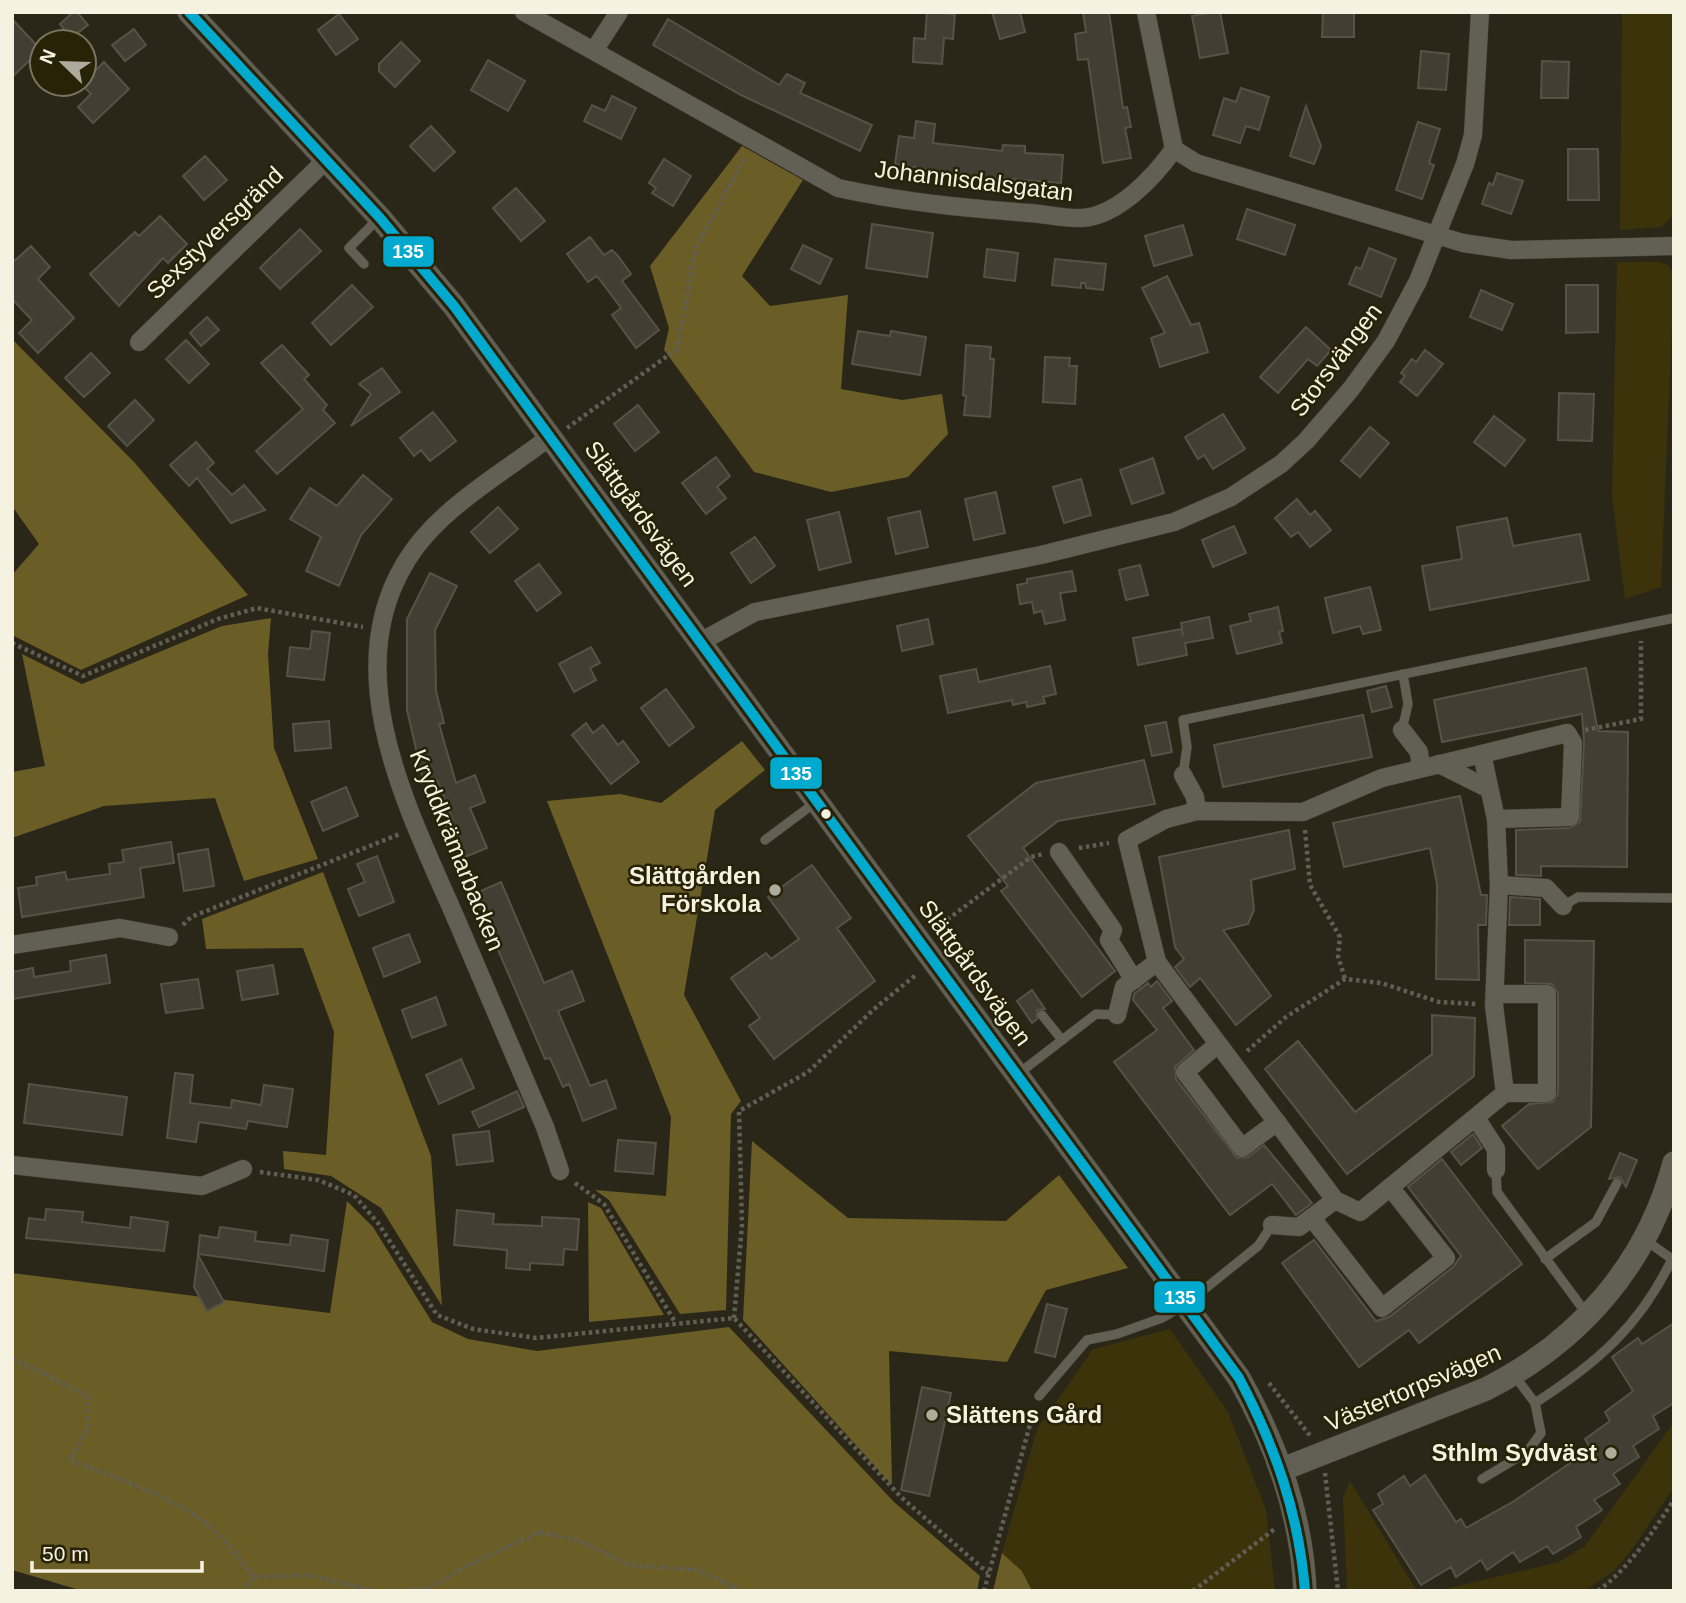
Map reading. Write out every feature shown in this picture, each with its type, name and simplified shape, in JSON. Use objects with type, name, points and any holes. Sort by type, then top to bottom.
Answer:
[{"type":"street","name":"Slättgårdsvägen","points":[[190,12],[380,218],[454,306],[702,641],[1239,1378],[1283,1469],[1304,1556],[1305,1591]]},
{"type":"street","name":"Johannisdalsgatan","points":[[524,12],[838,188],[960,208],[1083,218],[1120,202],[1148,184],[1174,149]]},
{"type":"street","points":[[594,49],[619,12]]},
{"type":"street","points":[[1146,12],[1174,149],[1196,163],[1438,237],[1511,250],[1674,246]]},
{"type":"street","name":"Storsvängen","points":[[702,641],[755,612],[1137,533],[1174,522],[1254,484],[1289,456],[1352,389],[1400,318],[1438,237],[1473,135],[1480,12]]},
{"type":"street","name":"Sexstyversgränd","points":[[139,342],[326,160]]},
{"type":"street","name":"Kryddkrämarbacken","points":[[551,436],[460,505],[414,549],[395,581],[381,630],[379,677],[384,723],[400,784],[545,1128],[560,1171]]},
{"type":"street","points":[[1402,730],[1430,766],[1489,789]]},
{"type":"street","points":[[1494,999],[1547,994],[1547,1093],[1506,1093],[1360,1212],[1335,1200],[1157,962],[1127,840],[1166,819],[1197,811],[1303,811],[1382,778],[1567,733],[1573,743],[1570,817],[1496,819]]},
{"type":"street","points":[[1482,754],[1496,819],[1499,885],[1494,999],[1506,1093]]},
{"type":"street","points":[[1182,775],[1195,797],[1197,811]]},
{"type":"street","points":[[1059,852],[1113,930],[1109,940],[1133,980]]},
{"type":"street","points":[[1499,885],[1546,888],[1563,906]]},
{"type":"street","points":[[12,945],[120,928],[169,937]]},
{"type":"street","points":[[1117,1015],[1124,986],[1157,962]]},
{"type":"street","points":[[1218,1044],[1185,1072],[1242,1148],[1277,1122]]},
{"type":"street","points":[[1476,1118],[1496,1149],[1496,1171]]},
{"type":"street","name":"Västertorpsvägen","points":[[1283,1469],[1486,1390],[1514,1375],[1553,1348],[1589,1317],[1617,1284],[1644,1240],[1674,1163]]},
{"type":"street","points":[[12,1165],[202,1186],[243,1169]]},
{"type":"street","points":[[1312,1218],[1382,1308],[1446,1258],[1391,1187]]},
{"type":"street","points":[[1272,1225],[1299,1227],[1335,1200]]},
{"type":"lane","points":[[364,264],[349,248],[380,218]]},
{"type":"lane","points":[[1182,775],[1187,747],[1183,720],[1674,618]]},
{"type":"lane","points":[[1402,730],[1408,704],[1403,674]]},
{"type":"lane","points":[[765,840],[817,801]]},
{"type":"lane","points":[[1563,906],[1578,897],[1674,898]]},
{"type":"lane","name":"Slättgårdsvägen","points":[[1017,1075],[1096,1014],[1117,1015]]},
{"type":"lane","name":"Slättgårdsvägen","points":[[1042,1015],[1062,1040]]},
{"type":"lane","points":[[1496,1171],[1497,1192],[1589,1317]]},
{"type":"lane","points":[[1545,1259],[1596,1222],[1617,1183]]},
{"type":"lane","points":[[1039,1396],[1087,1340],[1117,1334],[1162,1318],[1186,1304],[1258,1246],[1272,1225]]},
{"type":"lane","points":[[1535,1403],[1583,1372],[1622,1336],[1657,1291],[1672,1259],[1644,1240]]},
{"type":"lane","points":[[1482,1479],[1527,1452],[1541,1433],[1535,1403],[1514,1375]]},
{"type":"path","points":[[551,436],[569,427],[677,349],[696,247],[754,141]]},
{"type":"path","points":[[12,643],[83,676],[218,619],[257,608],[381,630]]},
{"type":"path","points":[[1567,733],[1641,719],[1641,624]]},
{"type":"path","points":[[1303,811],[1310,884],[1340,937],[1338,956],[1345,979]]},
{"type":"path","points":[[169,937],[191,917],[417,828]]},
{"type":"path","points":[[935,929],[1031,857],[1127,840]]},
{"type":"path","points":[[934,961],[874,1009],[808,1072],[738,1111],[742,1225],[734,1318],[901,1497],[988,1573]]},
{"type":"path","points":[[1233,1063],[1286,1017],[1345,979],[1381,983],[1439,1002],[1494,999]]},
{"type":"path","points":[[243,1169],[318,1180],[354,1195],[378,1223],[437,1315],[473,1329],[536,1338],[734,1318]]},
{"type":"path","points":[[560,1171],[604,1204],[675,1322]]},
{"type":"path","points":[[12,1358],[87,1395],[88,1428],[70,1460],[129,1483],[202,1520],[237,1553],[254,1577]]},
{"type":"path","points":[[984,1591],[1028,1426],[1039,1396]]},
{"type":"path","points":[[1323,1454],[1338,1591]]},
{"type":"path","points":[[1598,1591],[1617,1577],[1638,1553],[1674,1500]]},
{"type":"path","points":[[1193,1591],[1294,1514]]},
{"type":"path","points":[[400,1591],[430,1588],[458,1570],[539,1532],[580,1541],[629,1565],[697,1570],[743,1591]]},
{"type":"path","points":[[242,1591],[254,1577],[309,1575],[375,1591]]},
{"type":"shaded area","points":[[1622,12],[1674,12],[1674,215],[1661,227],[1620,230]]},
{"type":"shaded area","points":[[742,146],[803,180],[742,276],[770,306],[848,295],[841,389],[902,400],[942,394],[948,434],[908,477],[831,492],[754,472],[664,350],[669,328],[650,266]]},
{"type":"shaded area","points":[[1617,262],[1660,262],[1669,266],[1674,276],[1661,587],[1625,599],[1612,496]]},
{"type":"shaded area","points":[[12,339],[134,462],[248,595],[81,670],[12,635],[12,575],[39,544],[12,506]]},
{"type":"shaded area","points":[[271,618],[268,654],[274,748],[318,859],[244,881],[215,798],[104,806],[12,838],[12,772],[45,766],[22,654],[82,684],[222,626]]},
{"type":"shaded area","points":[[742,741],[765,770],[715,810],[684,995],[741,1101],[731,1114],[726,1310],[680,1314],[609,1200],[595,1190],[666,1196],[671,1117],[547,801],[620,794],[661,803]]},
{"type":"shaded area","points":[[323,872],[431,1156],[442,1306],[381,1208],[331,1176],[284,1169],[283,1151],[326,1155],[334,1032],[303,948],[206,949],[202,919]]},
{"type":"shaded area","points":[[752,1141],[848,1218],[1006,1221],[1059,1175],[1128,1268],[1046,1290],[1007,1362],[889,1351],[892,1485],[743,1320]]},
{"type":"shaded area","points":[[347,1201],[373,1227],[432,1322],[468,1339],[537,1351],[729,1327],[894,1502],[980,1576],[977,1591],[83,1591],[12,1570],[12,1273],[330,1313]]},
{"type":"shaded area","points":[[588,1202],[601,1208],[664,1315],[589,1322]]},
{"type":"shaded area","name":"Slättens Gård","points":[[1170,1329],[1228,1412],[1266,1510],[1275,1591],[1032,1591],[1022,1571],[1002,1553],[1037,1429],[1093,1349]]},
{"type":"shaded area","points":[[1674,1422],[1674,1487],[1614,1571],[1584,1591],[1437,1591],[1559,1562],[1585,1546]]},
{"type":"shaded area","points":[[1350,1481],[1417,1591],[1347,1591],[1343,1498]]},
{"type":"shaded area","points":[[1002,1553],[1022,1571],[1032,1591],[993,1591]]},
{"type":"building","points":[[73,12],[77,12],[88,25],[84,28],[63,28],[60,24]]},
{"type":"building","points":[[927,12],[955,14],[953,39],[944,38],[942,64],[913,62],[914,38],[925,39]]},
{"type":"building","points":[[992,12],[1020,12],[1025,32],[1000,39]]},
{"type":"building","points":[[1083,12],[1109,12],[1123,108],[1127,107],[1131,127],[1125,128],[1131,158],[1103,163],[1088,59],[1078,60],[1075,34],[1086,32]]},
{"type":"building","points":[[1220,12],[1228,53],[1200,58],[1192,16]]},
{"type":"building","points":[[1323,12],[1354,12],[1354,37],[1322,37]]},
{"type":"building","points":[[339,14],[358,39],[336,55],[318,30]]},
{"type":"building","points":[[12,19],[28,36],[28,62],[12,77]]},
{"type":"building","points":[[668,19],[779,85],[787,74],[805,83],[800,93],[872,125],[860,151],[741,95],[653,45]]},
{"type":"building","points":[[134,29],[146,45],[125,61],[112,45]]},
{"type":"building","points":[[401,42],[420,61],[395,87],[379,71],[379,64]]},
{"type":"building","points":[[1421,51],[1449,54],[1446,90],[1418,88]]},
{"type":"building","points":[[488,60],[525,81],[508,111],[471,90]]},
{"type":"building","points":[[1542,61],[1569,62],[1568,98],[1541,98]]},
{"type":"building","points":[[104,62],[129,89],[93,123],[78,107],[87,98],[98,98],[98,68]]},
{"type":"building","points":[[1241,88],[1269,97],[1259,130],[1246,126],[1240,143],[1213,135],[1224,98],[1236,102]]},
{"type":"building","points":[[612,96],[636,108],[621,139],[584,121],[592,105],[605,111]]},
{"type":"building","points":[[1306,106],[1321,146],[1314,164],[1290,156]]},
{"type":"building","points":[[916,121],[935,124],[933,143],[1002,151],[1003,145],[1025,146],[1025,153],[1063,155],[1061,183],[959,175],[895,164],[899,136],[914,138]]},
{"type":"building","points":[[1418,122],[1440,129],[1429,163],[1434,165],[1422,199],[1396,190]]},
{"type":"building","points":[[431,126],[455,152],[434,171],[410,146]]},
{"type":"building","points":[[1568,149],[1598,149],[1599,200],[1568,200]]},
{"type":"building","points":[[205,156],[227,180],[204,200],[183,176]]},
{"type":"building","points":[[664,159],[691,176],[673,206],[652,193],[656,188],[649,183]]},
{"type":"building","points":[[1497,173],[1523,181],[1511,214],[1482,204],[1489,183],[1493,185]]},
{"type":"building","points":[[516,188],[545,221],[521,241],[493,208]]},
{"type":"building","points":[[1247,209],[1295,225],[1285,255],[1237,239]]},
{"type":"building","points":[[160,216],[187,244],[168,263],[163,258],[119,306],[90,274],[135,232],[139,236]]},
{"type":"building","points":[[872,224],[933,233],[927,277],[866,268]]},
{"type":"building","points":[[1183,225],[1192,255],[1154,266],[1145,236]]},
{"type":"building","points":[[300,229],[321,251],[280,289],[260,268]]},
{"type":"building","points":[[590,237],[604,255],[612,250],[618,256],[631,274],[622,281],[659,330],[636,348],[612,315],[621,308],[597,276],[588,282],[567,254]]},
{"type":"building","points":[[803,245],[832,259],[820,284],[791,269]]},
{"type":"building","points":[[31,246],[50,267],[38,279],[74,318],[38,353],[19,333],[32,320],[12,299],[12,263]]},
{"type":"building","points":[[1369,248],[1396,259],[1381,297],[1349,284],[1356,267],[1361,269]]},
{"type":"building","points":[[987,249],[1018,253],[1015,281],[984,277]]},
{"type":"building","points":[[1055,259],[1106,264],[1103,290],[1086,288],[1085,283],[1081,283],[1081,288],[1052,285]]},
{"type":"building","points":[[1167,276],[1191,325],[1199,323],[1208,352],[1160,367],[1151,338],[1165,333],[1142,288]]},
{"type":"building","points":[[352,285],[373,307],[331,345],[312,323]]},
{"type":"building","points":[[1566,285],[1598,285],[1598,332],[1566,333]]},
{"type":"building","points":[[1481,290],[1513,304],[1502,330],[1470,317]]},
{"type":"building","points":[[207,317],[219,330],[201,346],[190,333]]},
{"type":"building","points":[[1306,327],[1331,350],[1317,366],[1308,359],[1278,393],[1260,377]]},
{"type":"building","points":[[858,331],[890,336],[891,331],[926,337],[920,375],[852,364]]},
{"type":"building","points":[[186,340],[209,364],[189,383],[166,359]]},
{"type":"building","points":[[282,345],[309,375],[304,379],[327,405],[323,410],[335,423],[277,474],[256,451],[303,409],[261,363]]},
{"type":"building","points":[[966,345],[991,347],[990,359],[994,359],[990,417],[964,415]]},
{"type":"building","points":[[1425,350],[1443,364],[1417,396],[1400,382],[1405,376],[1401,373],[1412,359],[1416,362]]},
{"type":"building","points":[[91,353],[110,373],[84,397],[65,378]]},
{"type":"building","points":[[1045,357],[1070,358],[1069,366],[1077,366],[1075,404],[1043,402]]},
{"type":"building","points":[[382,368],[400,392],[351,426],[371,394],[359,384]]},
{"type":"building","points":[[1559,393],[1594,394],[1592,441],[1558,440]]},
{"type":"building","points":[[135,400],[154,420],[127,446],[108,426]]},
{"type":"building","points":[[638,405],[659,432],[635,451],[614,424]]},
{"type":"building","points":[[433,412],[456,441],[430,461],[421,450],[414,456],[400,438]]},
{"type":"building","points":[[1223,414],[1245,449],[1213,469],[1204,455],[1198,459],[1185,437]]},
{"type":"building","points":[[1494,416],[1525,440],[1505,466],[1474,442]]},
{"type":"building","points":[[1370,427],[1389,443],[1360,477],[1341,461]]},
{"type":"building","points":[[196,442],[214,463],[207,469],[232,495],[244,485],[265,510],[231,523],[197,478],[189,486],[170,465]]},
{"type":"building","points":[[716,457],[730,476],[717,487],[726,498],[706,514],[682,483]]},
{"type":"building","points":[[1153,458],[1164,493],[1132,504],[1120,470]]},
{"type":"building","points":[[363,475],[392,499],[361,535],[339,586],[306,571],[321,537],[290,519],[310,488],[337,506]]},
{"type":"building","points":[[1081,479],[1091,515],[1064,523],[1053,487]]},
{"type":"building","points":[[996,492],[1005,533],[974,540],[965,499]]},
{"type":"building","points":[[1297,499],[1310,515],[1315,511],[1331,530],[1310,547],[1298,532],[1291,537],[1275,518]]},
{"type":"building","points":[[498,507],[518,529],[490,553],[471,532]]},
{"type":"building","points":[[920,511],[928,547],[896,554],[888,518]]},
{"type":"building","points":[[839,512],[851,562],[819,570],[807,520]]},
{"type":"building","points":[[1507,518],[1513,546],[1580,534],[1589,580],[1430,610],[1422,566],[1462,559],[1457,527]]},
{"type":"building","points":[[1234,526],[1246,553],[1213,567],[1202,540]]},
{"type":"building","points":[[755,537],[775,566],[751,583],[731,553]]},
{"type":"building","points":[[539,564],[561,593],[537,611],[515,581]]},
{"type":"building","points":[[1140,565],[1148,595],[1126,600],[1119,570]]},
{"type":"building","points":[[1072,571],[1076,591],[1060,593],[1065,620],[1045,624],[1042,611],[1034,613],[1032,602],[1020,604],[1017,585],[1027,583],[1027,579]]},
{"type":"building","points":[[430,573],[457,586],[435,630],[436,691],[444,723],[439,724],[456,783],[475,775],[485,802],[470,808],[487,848],[460,859],[445,824],[453,821],[437,780],[424,784],[407,710],[407,619]]},
{"type":"building","points":[[1370,587],[1381,630],[1363,634],[1360,626],[1333,633],[1325,598]]},
{"type":"building","points":[[1278,607],[1283,631],[1279,632],[1282,643],[1237,654],[1230,626],[1251,621],[1249,614]]},
{"type":"building","points":[[1209,617],[1213,638],[1185,643],[1187,655],[1138,665],[1133,638],[1182,629],[1181,623]]},
{"type":"building","points":[[928,619],[933,644],[902,651],[897,626]]},
{"type":"building","points":[[312,631],[330,633],[324,680],[287,676],[290,647],[310,649]]},
{"type":"building","points":[[591,647],[600,663],[590,668],[596,680],[574,692],[559,664]]},
{"type":"building","points":[[1050,666],[1056,694],[1043,697],[1045,703],[1027,707],[1026,702],[1013,705],[1012,700],[948,713],[940,676],[976,669],[979,682]]},
{"type":"building","points":[[1586,668],[1598,731],[1628,732],[1627,867],[1541,866],[1541,876],[1516,875],[1516,830],[1570,828],[1580,822],[1584,743],[1582,714],[1442,742],[1434,700]]},
{"type":"building","points":[[1386,686],[1392,707],[1372,712],[1367,691]]},
{"type":"building","points":[[666,689],[694,727],[669,746],[641,708]]},
{"type":"building","points":[[1363,715],[1372,757],[1223,787],[1214,745]]},
{"type":"building","points":[[329,721],[331,748],[295,751],[293,724]]},
{"type":"building","points":[[1166,722],[1172,752],[1152,756],[1145,726]]},
{"type":"building","points":[[586,723],[593,733],[603,725],[618,745],[623,741],[639,762],[611,784],[572,735]]},
{"type":"building","points":[[1144,760],[1155,804],[1058,821],[1023,848],[1115,971],[1082,997],[1001,891],[1008,886],[968,836],[1036,783]]},
{"type":"building","points":[[346,787],[358,816],[323,831],[311,802]]},
{"type":"building","points":[[1460,796],[1481,895],[1487,895],[1486,925],[1478,925],[1479,980],[1436,979],[1437,884],[1430,848],[1344,867],[1333,823]]},
{"type":"building","points":[[1289,830],[1295,869],[1251,880],[1254,910],[1248,924],[1223,930],[1271,996],[1236,1025],[1200,978],[1190,987],[1175,967],[1184,959],[1175,947],[1159,857]]},
{"type":"building","points":[[171,842],[174,863],[140,868],[144,897],[22,917],[18,888],[37,885],[36,877],[65,872],[67,880],[110,874],[109,864],[124,862],[122,850]]},
{"type":"building","points":[[208,849],[214,886],[184,891],[178,854]]},
{"type":"building","points":[[377,856],[394,902],[359,916],[348,889],[365,882],[357,864]]},
{"type":"building","points":[[812,865],[851,918],[837,928],[875,981],[774,1059],[749,1026],[760,1018],[731,978],[766,953],[771,959],[799,939],[768,897]]},
{"type":"building","points":[[501,882],[544,983],[572,971],[584,1001],[558,1011],[590,1086],[606,1080],[616,1108],[583,1121],[569,1084],[563,1087],[550,1058],[545,1059],[474,894]]},
{"type":"building","points":[[1510,897],[1540,899],[1540,925],[1509,925]]},
{"type":"building","points":[[409,934],[420,962],[384,977],[373,948]]},
{"type":"building","points":[[1525,940],[1594,941],[1591,1127],[1538,1169],[1502,1126],[1529,1104],[1553,1102],[1558,1093],[1558,993],[1552,984],[1525,983]]},
{"type":"building","points":[[106,955],[110,983],[12,999],[12,972],[33,968],[34,977],[71,971],[70,961]]},
{"type":"building","points":[[273,965],[278,994],[242,1000],[237,971]]},
{"type":"building","points":[[198,979],[203,1008],[166,1013],[161,984]]},
{"type":"building","points":[[1157,981],[1172,1001],[1163,1008],[1194,1050],[1175,1067],[1176,1079],[1237,1158],[1248,1157],[1264,1145],[1312,1203],[1296,1215],[1272,1184],[1230,1215],[1114,1062],[1157,1030],[1133,1000],[1134,994],[1148,983],[1151,987]]},
{"type":"building","points":[[1032,990],[1045,1009],[1037,1010],[1037,1019],[1032,1023],[1017,1001]]},
{"type":"building","points":[[436,997],[446,1025],[412,1038],[402,1010]]},
{"type":"building","points":[[1432,1015],[1475,1018],[1474,1076],[1347,1174],[1265,1069],[1298,1041],[1355,1112],[1432,1054]]},
{"type":"building","points":[[461,1059],[474,1088],[439,1104],[426,1075]]},
{"type":"building","points":[[175,1073],[193,1075],[190,1103],[231,1108],[232,1100],[261,1105],[264,1085],[293,1089],[287,1127],[248,1121],[246,1129],[199,1122],[196,1142],[167,1138]]},
{"type":"building","points":[[29,1084],[127,1097],[122,1135],[24,1123]]},
{"type":"building","points":[[517,1091],[524,1107],[479,1127],[472,1112]]},
{"type":"building","points":[[489,1131],[493,1161],[457,1165],[453,1135]]},
{"type":"building","points":[[1473,1134],[1482,1148],[1461,1165],[1451,1152]]},
{"type":"building","points":[[618,1140],[656,1143],[653,1174],[615,1171]]},
{"type":"building","points":[[1620,1153],[1637,1160],[1626,1187],[1620,1177],[1609,1179]]},
{"type":"building","points":[[1442,1159],[1522,1264],[1419,1343],[1409,1330],[1359,1367],[1282,1263],[1314,1240],[1376,1321],[1389,1317],[1453,1267],[1461,1256],[1408,1187]]},
{"type":"building","points":[[46,1209],[83,1212],[82,1222],[130,1228],[131,1217],[168,1222],[164,1251],[26,1238],[29,1218],[45,1220]]},
{"type":"building","points":[[457,1210],[494,1214],[493,1224],[542,1226],[542,1217],[579,1219],[577,1250],[564,1249],[563,1265],[530,1263],[530,1270],[506,1268],[507,1250],[454,1245]]},
{"type":"building","points":[[220,1227],[256,1232],[255,1241],[290,1245],[291,1235],[328,1240],[324,1271],[198,1254],[200,1235],[218,1238]]},
{"type":"building","points":[[198,1255],[224,1302],[207,1311],[194,1287]]},
{"type":"building","points":[[1047,1304],[1067,1309],[1055,1357],[1035,1352]]},
{"type":"building","name":"Sthlm Sydväst","points":[[1674,1323],[1674,1403],[1653,1416],[1659,1429],[1633,1446],[1639,1457],[1613,1474],[1620,1484],[1594,1500],[1602,1510],[1576,1527],[1581,1537],[1553,1554],[1547,1546],[1520,1562],[1513,1552],[1487,1570],[1481,1560],[1456,1577],[1451,1567],[1421,1585],[1373,1510],[1383,1504],[1378,1494],[1404,1476],[1410,1486],[1425,1475],[1456,1522],[1461,1519],[1466,1528],[1514,1501],[1591,1449],[1585,1439],[1610,1421],[1605,1412],[1633,1391],[1612,1357],[1638,1338],[1642,1344]]},
{"type":"building","points":[[922,1387],[951,1393],[929,1496],[901,1490]]},
{"type":"transit line","name":"135","points":[[189,12],[380,218],[454,306],[1239,1378],[1264,1429],[1283,1481],[1297,1535],[1305,1591]]},
{"type":"place","name":"Slättgården Förskola","points":[[775,890]]},
{"type":"place","name":"Slättens Gård","points":[[932,1415]]},
{"type":"place","name":"Sthlm Sydväst","points":[[1611,1453]]}]
